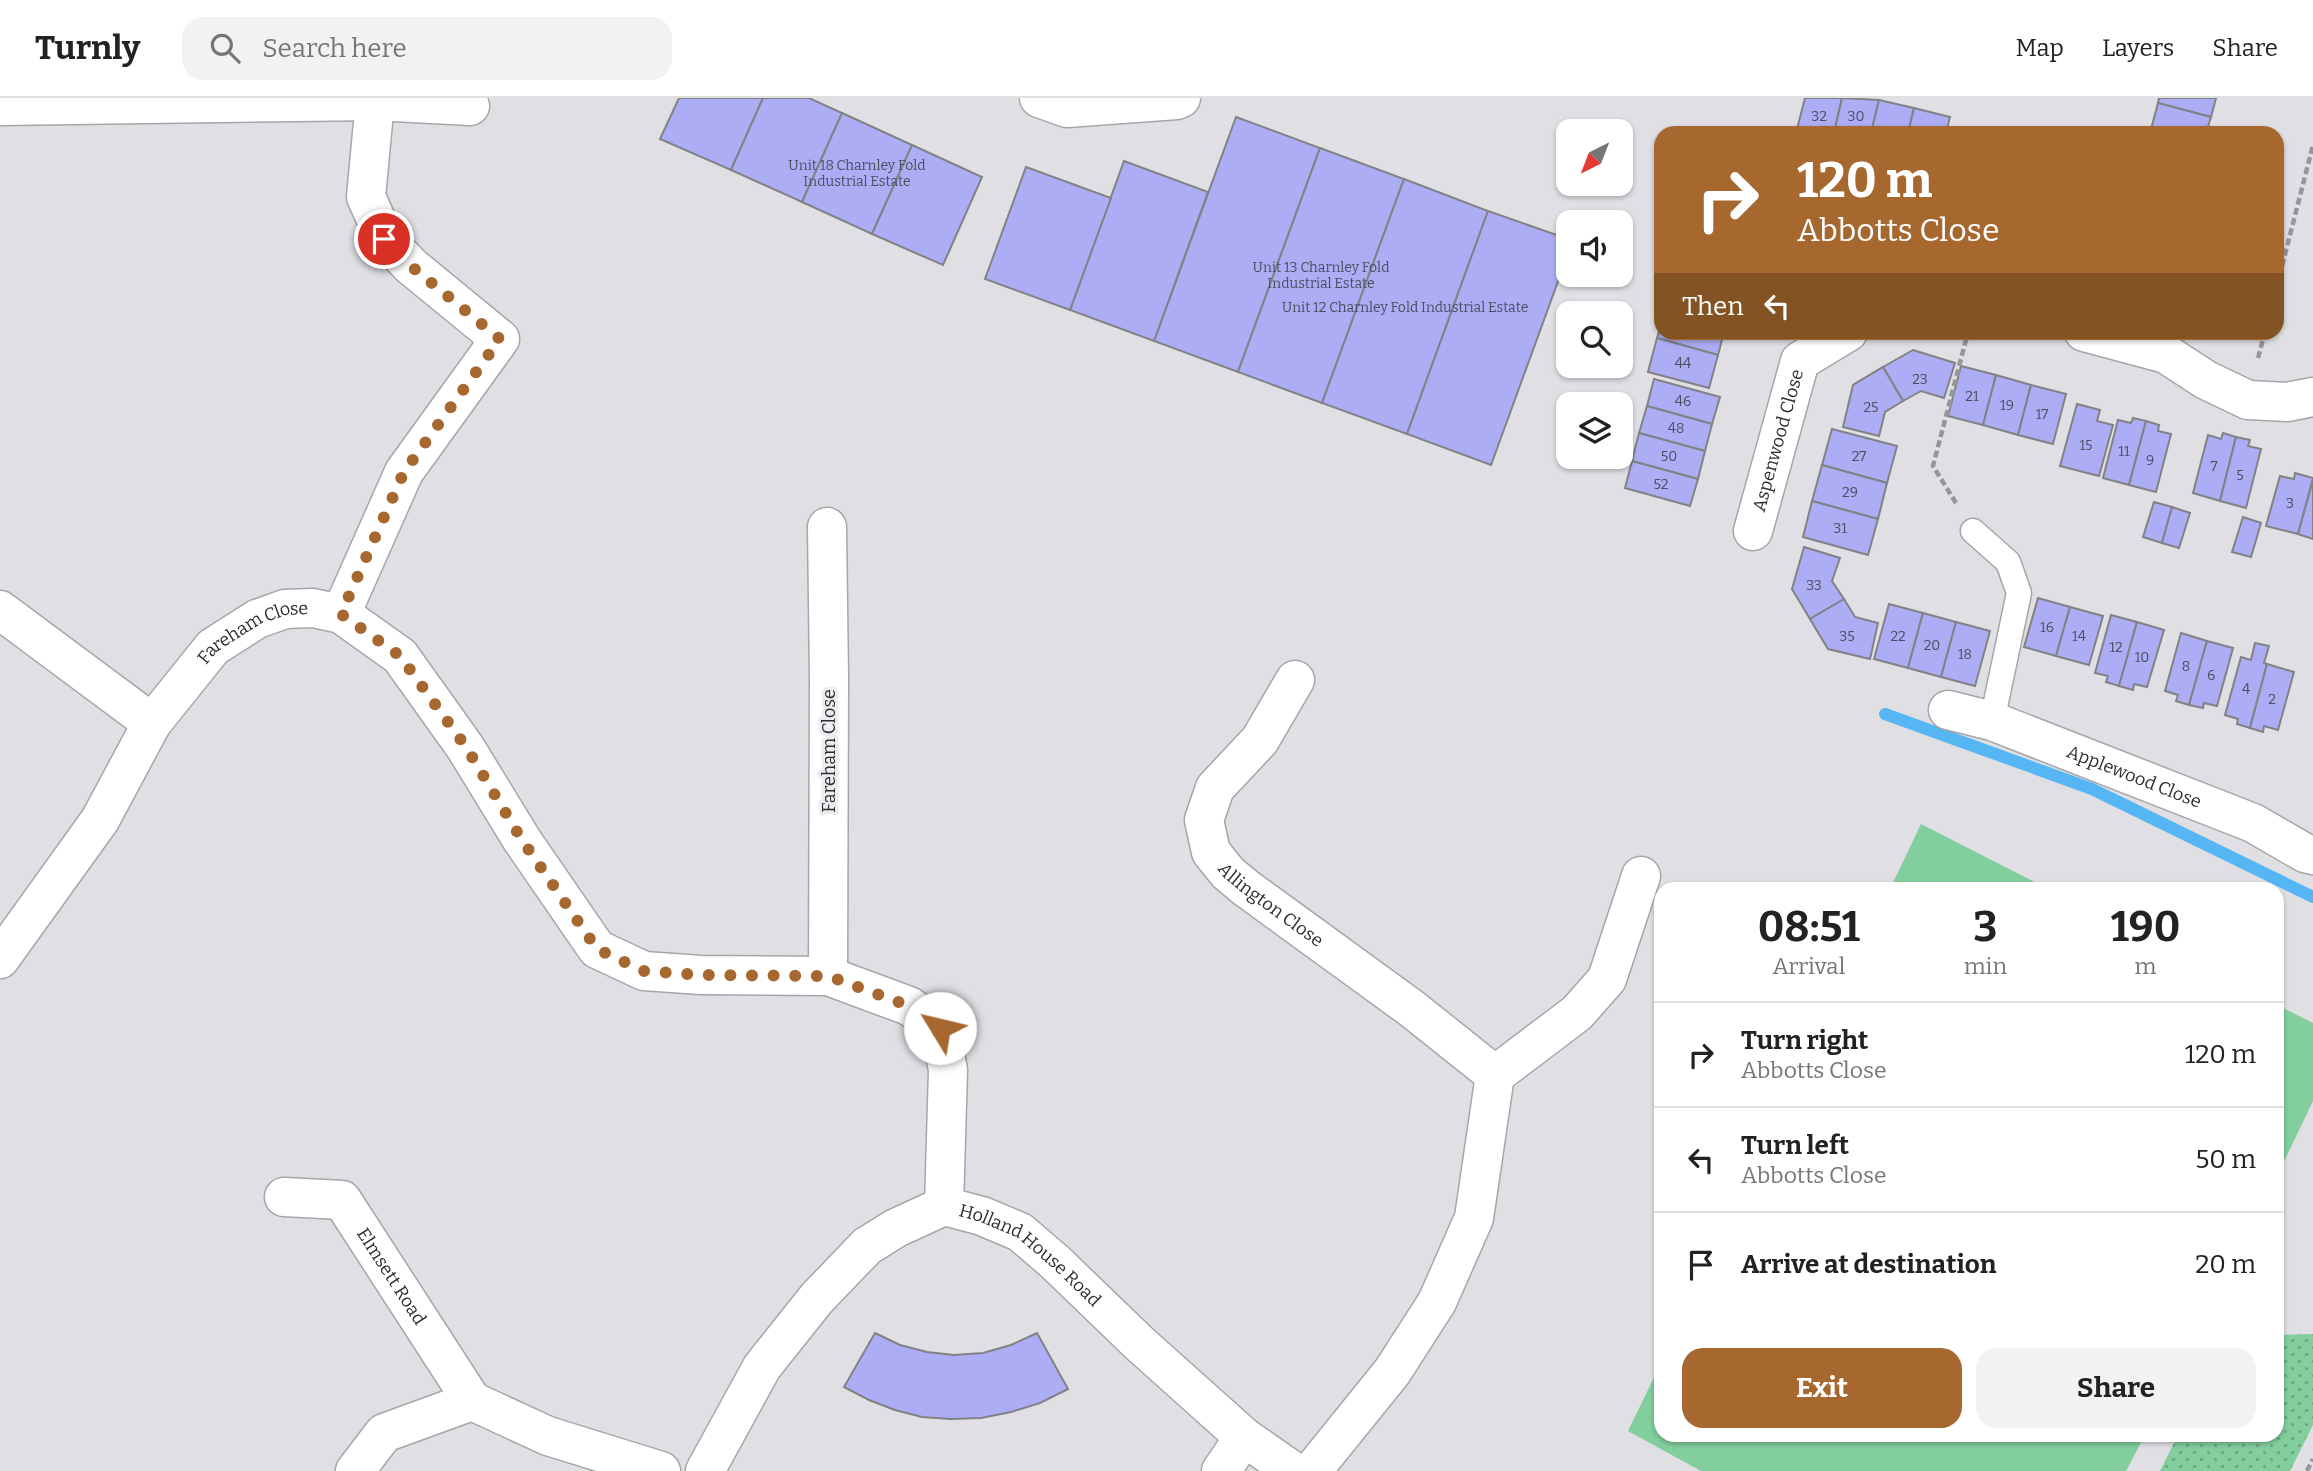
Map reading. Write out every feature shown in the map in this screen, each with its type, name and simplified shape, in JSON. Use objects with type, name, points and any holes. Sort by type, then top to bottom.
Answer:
[{"type":"street","points":[[1039,98],[1067,108],[1181,98]]},
{"type":"street","points":[[0,106],[375,101],[470,106]]},
{"type":"street","points":[[341,614],[404,472],[500,339],[411,266],[384,239],[366,197],[375,101]]},
{"type":"street","name":"Aspenwood Close","points":[[1753,530],[1800,361],[1835,340]]},
{"type":"street","points":[[2114,340],[2166,354],[2206,380],[2248,400],[2287,402],[2313,397]]},
{"type":"street","name":"Fareham Close","points":[[827,527],[828,976]]},
{"type":"street","name":"Fareham Close","points":[[0,959],[100,820],[152,723],[213,647],[257,619],[285,609],[313,608],[341,614],[400,656],[466,747],[522,840],[597,949],[644,971],[701,975],[828,976],[909,1006],[940,1028],[948,1070],[944,1206]]},
{"type":"street","points":[[0,610],[152,723]]},
{"type":"street","name":"Allington Close","points":[[1295,680],[1259,740],[1215,788],[1204,820],[1211,852],[1228,873],[1246,888],[1411,1008],[1495,1075]]},
{"type":"street","name":"Applewood Close","points":[[1948,710],[1992,722],[2253,823],[2313,855]]},
{"type":"street","points":[[1312,1471],[1392,1372],[1437,1302],[1474,1218],[1495,1075],[1577,1013],[1607,979],[1641,876]]},
{"type":"street","name":"Elmsett Road","points":[[284,1197],[342,1200],[472,1401]]},
{"type":"street","name":"Holland House Road","points":[[705,1471],[762,1367],[817,1298],[867,1246],[896,1228],[944,1206],[982,1216],[1020,1232],[1244,1437],[1293,1471]]},
{"type":"street","points":[[355,1471],[384,1433],[472,1401],[548,1436],[662,1471]]},
{"type":"street","points":[[1221,1471],[1244,1437]]},
{"type":"lane","points":[[1972,531],[2008,562],[2019,593],[1992,722]]},
{"type":"path","points":[[2284,259],[2313,145]]},
{"type":"path","points":[[1966,340],[1933,466],[1972,531]]},
{"type":"path","points":[[2307,1471],[2313,1459]]},
{"type":"green space","points":[[1921,824],[2034,882],[1893,882]]},
{"type":"green space","points":[[2284,1008],[2313,1023],[2313,1101],[2284,1161]]},
{"type":"green space","points":[[2313,1334],[2313,1425],[2290,1471],[2160,1471],[2174,1442],[2284,1442],[2284,1335]]},
{"type":"green space","points":[[1654,1377],[1654,1442],[2141,1442],[2126,1471],[1701,1471],[1628,1431]]},
{"type":"building","points":[[679,98],[763,98],[731,170],[660,139]]},
{"type":"building","points":[[763,98],[809,98],[842,113],[802,202],[731,170]]},
{"type":"building","points":[[1805,98],[1842,98],[1836,126],[1798,126]]},
{"type":"building","points":[[1842,98],[1879,100],[1873,126],[1836,126]]},
{"type":"building","points":[[2159,98],[2216,98],[2211,117],[2158,103]]},
{"type":"building","points":[[1879,100],[1914,108],[1910,126],[1873,126]]},
{"type":"building","points":[[2158,103],[2211,117],[2208,126],[2152,126]]},
{"type":"building","points":[[1914,108],[1950,117],[1948,126],[1910,126]]},
{"type":"building","points":[[842,113],[912,145],[872,234],[802,202]]},
{"type":"building","points":[[1236,117],[1320,148],[1238,372],[1154,341]]},
{"type":"building","points":[[912,145],[982,177],[943,265],[872,234]]},
{"type":"building","points":[[1320,148],[1404,179],[1322,403],[1238,372]]},
{"type":"building","points":[[1124,161],[1208,192],[1154,341],[1070,310]]},
{"type":"building","points":[[1026,167],[1111,198],[1070,310],[985,279]]},
{"type":"building","points":[[1404,179],[1488,211],[1407,434],[1322,403]]},
{"type":"building","points":[[1488,211],[1556,235],[1556,287],[1491,465],[1407,434]]},
{"type":"building","points":[[1656,340],[1718,355],[1709,388],[1648,372]]},
{"type":"building","points":[[1664,340],[1722,340],[1718,355]]},
{"type":"building","points":[[1913,350],[1955,363],[1944,398],[1921,391],[1903,401],[1883,367]]},
{"type":"building","points":[[1961,366],[1996,375],[1983,425],[1948,416]]},
{"type":"building","points":[[1883,367],[1903,401],[1885,412],[1879,436],[1843,427],[1853,385]]},
{"type":"building","points":[[1996,375],[2031,385],[2018,435],[1983,425]]},
{"type":"building","points":[[1654,379],[1720,397],[1712,424],[1647,406]]},
{"type":"building","points":[[2031,385],[2066,394],[2053,444],[2018,435]]},
{"type":"building","points":[[2077,404],[2100,410],[2097,421],[2113,425],[2099,476],[2060,466]]},
{"type":"building","points":[[1647,406],[1712,424],[1705,451],[1639,433]]},
{"type":"building","points":[[2133,418],[2146,421],[2129,485],[2103,478],[2118,420],[2131,423]]},
{"type":"building","points":[[2146,421],[2159,425],[2158,431],[2171,434],[2156,492],[2129,485]]},
{"type":"building","points":[[1832,429],[1897,446],[1887,483],[1822,465]]},
{"type":"building","points":[[1639,433],[1705,451],[1698,479],[1633,461]]},
{"type":"building","points":[[2223,433],[2236,437],[2220,501],[2193,493],[2208,435],[2221,439]]},
{"type":"building","points":[[2236,437],[2250,440],[2248,446],[2261,449],[2246,508],[2220,501]]},
{"type":"building","points":[[1633,461],[1698,479],[1690,506],[1625,488],[1630,469],[1633,469]]},
{"type":"building","points":[[1822,465],[1887,483],[1878,519],[1812,501]]},
{"type":"building","points":[[2295,473],[2313,478],[2298,534],[2266,526],[2280,476],[2294,479]]},
{"type":"building","points":[[2313,480],[2313,539],[2298,534]]},
{"type":"building","points":[[1812,501],[1878,519],[1868,555],[1803,537]]},
{"type":"building","points":[[2154,502],[2172,507],[2162,543],[2143,537]]},
{"type":"building","points":[[2172,507],[2190,513],[2179,548],[2162,543]]},
{"type":"building","points":[[2243,517],[2261,523],[2251,557],[2232,552]]},
{"type":"building","points":[[1804,547],[1840,558],[1832,581],[1844,599],[1810,619],[1792,589]]},
{"type":"building","points":[[2038,598],[2070,607],[2056,656],[2024,647]]},
{"type":"building","points":[[1844,599],[1855,617],[1878,623],[1870,659],[1828,649],[1810,619]]},
{"type":"building","points":[[1889,604],[1923,613],[1908,668],[1874,659]]},
{"type":"building","points":[[2070,607],[2103,616],[2089,665],[2056,656]]},
{"type":"building","points":[[1923,613],[1956,622],[1941,677],[1908,668]]},
{"type":"building","points":[[2111,615],[2137,622],[2119,686],[2106,682],[2108,676],[2095,673]]},
{"type":"building","points":[[1956,622],[1990,631],[1975,686],[1941,677]]},
{"type":"building","points":[[2137,622],[2164,630],[2147,687],[2134,684],[2133,690],[2119,686]]},
{"type":"building","points":[[2181,633],[2207,641],[2189,705],[2176,701],[2178,695],[2165,691]]},
{"type":"building","points":[[2207,641],[2233,648],[2217,706],[2204,703],[2203,708],[2189,705]]},
{"type":"building","points":[[2255,643],[2269,646],[2264,663],[2267,664],[2250,728],[2237,724],[2238,719],[2225,715],[2241,657],[2251,660]]},
{"type":"building","points":[[2267,664],[2294,672],[2278,730],[2264,726],[2263,732],[2250,728]]},
{"type":"building","points":[[875,1333],[900,1345],[954,1355],[983,1353],[1011,1345],[1037,1333],[1068,1389],[1040,1403],[981,1418],[922,1417],[895,1410],[844,1387]]},
{"type":"waterway","points":[[1885,714],[2092,789],[2282,882]]},
{"type":"waterway","points":[[2284,883],[2313,897]]},
{"type":"route","points":[[384,239],[411,266],[500,339],[404,472],[341,614],[400,656],[466,747],[522,840],[597,949],[644,971],[701,975],[828,976],[909,1006],[940,1028]]}]
